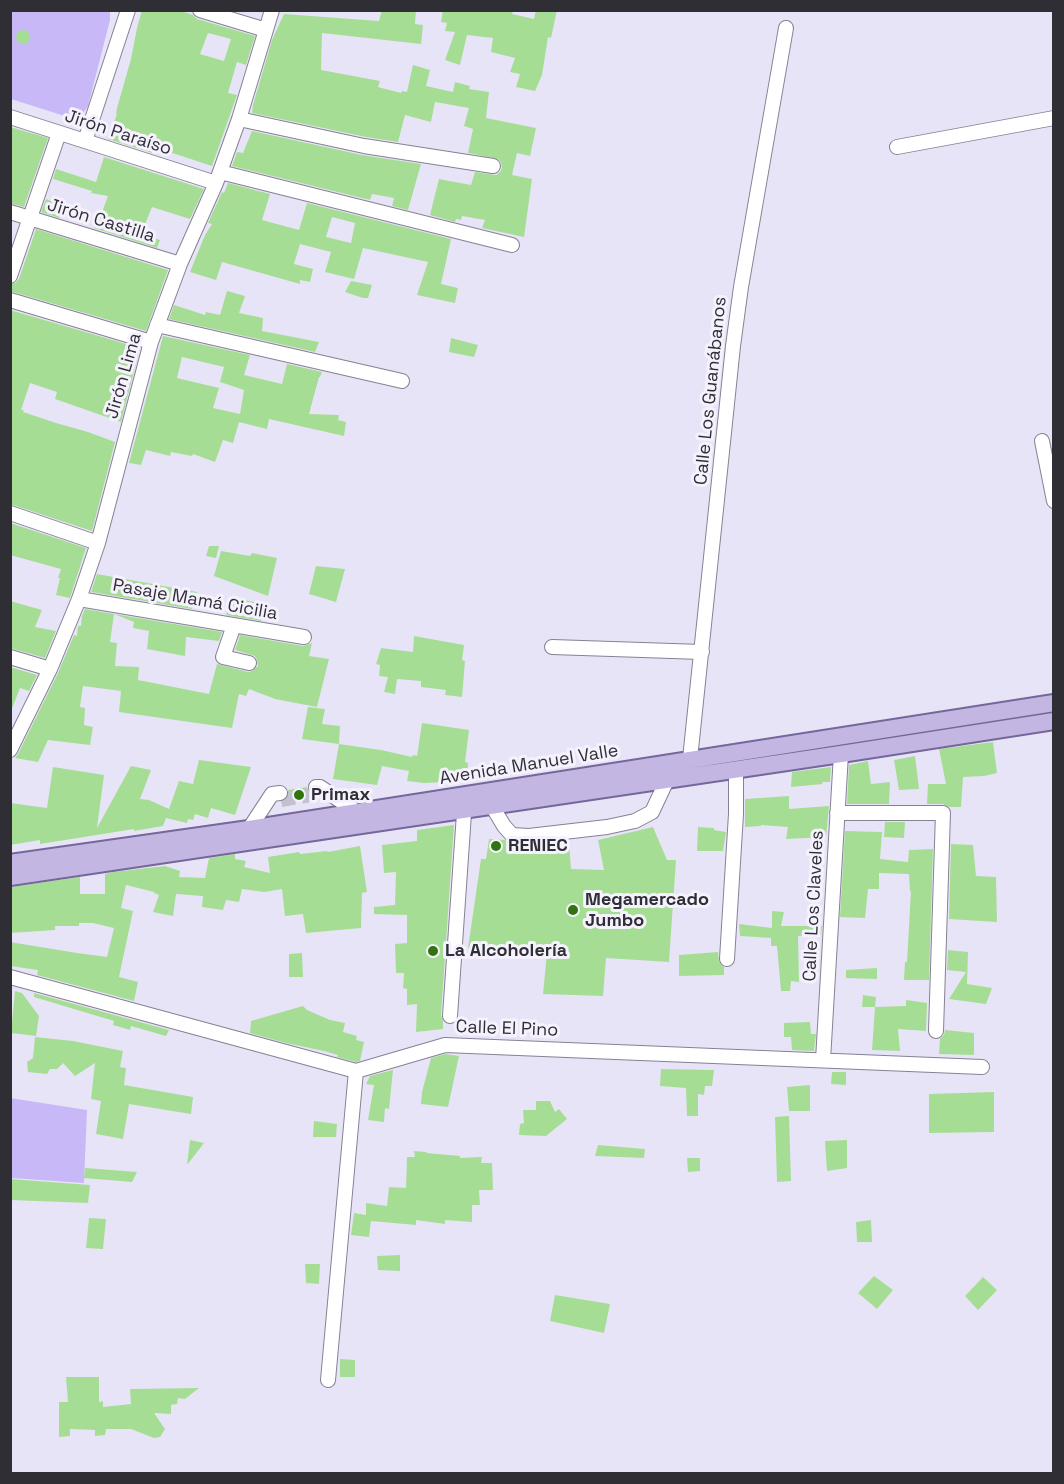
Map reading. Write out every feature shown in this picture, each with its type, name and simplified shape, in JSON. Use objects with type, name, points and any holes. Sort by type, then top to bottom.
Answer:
[{"type":"main road","name":"Avenida Manuel Valle","points":[[10,877],[465,802],[690,759],[1053,703]]},
{"type":"main road","points":[[989,713],[993,730]]},
{"type":"main road","name":"Avenida Manuel Valle","points":[[10,863],[357,812],[465,802],[492,806],[1053,721]]},
{"type":"street","points":[[85,141],[128,10]]},
{"type":"street","points":[[200,10],[266,30]]},
{"type":"street","name":"Jirón Lima","points":[[10,750],[50,669],[79,599],[98,543],[151,342],[180,264],[218,178],[239,119],[272,10]]},
{"type":"street","name":"Calle Los Guanábanos","points":[[690,759],[736,322],[786,28]]},
{"type":"street","name":"Jirón Paraíso","points":[[10,117],[85,141],[218,178],[512,245]]},
{"type":"street","points":[[897,147],[1053,118]]},
{"type":"street","points":[[239,119],[364,146],[493,166]]},
{"type":"street","points":[[10,276],[59,133]]},
{"type":"street","name":"Jirón Castilla","points":[[10,212],[180,264]]},
{"type":"street","points":[[10,300],[151,342]]},
{"type":"street","points":[[157,325],[402,381]]},
{"type":"street","points":[[1042,441],[1053,501]]},
{"type":"street","points":[[10,513],[98,543]]},
{"type":"street","name":"Pasaje Mamá Cicilia","points":[[79,599],[304,637]]},
{"type":"street","points":[[234,625],[223,657],[249,663]]},
{"type":"street","points":[[552,647],[702,652]]},
{"type":"street","points":[[10,657],[50,669]]},
{"type":"street","name":"Calle Los Claveles","points":[[823,1060],[841,754]]},
{"type":"street","points":[[727,959],[736,814],[736,769]]},
{"type":"street","points":[[492,806],[512,835],[529,836],[586,830],[635,821],[647,816],[652,812],[667,780]]},
{"type":"street","points":[[320,791],[357,812]]},
{"type":"street","points":[[249,829],[266,803],[281,796]]},
{"type":"street","points":[[450,1016],[465,802]]},
{"type":"street","points":[[837,813],[943,813],[936,1031]]},
{"type":"street","points":[[10,977],[356,1071],[328,1380]]},
{"type":"street","name":"Calle El Pino","points":[[356,1071],[445,1044],[982,1067]]},
{"type":"shaded area","points":[[11,10],[110,11],[110,20],[88,106],[81,116],[71,118],[11,99]]},
{"type":"shaded area","points":[[10,1098],[87,1110],[84,1183],[11,1178]]},
{"type":"building","points":[[142,10],[178,10],[193,15],[197,19],[255,36],[246,65],[237,62],[228,93],[237,95],[212,166],[154,147],[152,153],[108,139],[117,114]],"holes":[[[208,33],[231,39],[224,61],[200,54]]]},
{"type":"building","points":[[382,10],[416,10],[415,24],[423,25],[421,44],[322,33],[321,70],[380,81],[378,87],[401,93],[402,91],[407,92],[413,65],[430,70],[426,86],[453,92],[455,82],[470,86],[469,89],[489,92],[486,118],[536,128],[530,156],[517,153],[512,175],[532,179],[524,237],[482,228],[485,220],[462,216],[461,220],[456,219],[455,222],[430,215],[439,179],[471,185],[475,172],[496,175],[502,168],[498,159],[468,153],[473,129],[464,126],[469,108],[435,102],[431,122],[405,115],[398,142],[252,113],[272,40],[284,14],[379,21]]},
{"type":"building","points":[[443,10],[513,10],[512,14],[534,19],[536,10],[557,10],[551,38],[548,37],[542,75],[535,91],[516,87],[520,74],[510,72],[515,58],[491,52],[493,38],[467,35],[460,65],[445,60],[455,32],[445,31],[447,23],[441,22]]},
{"type":"building","points":[[20,30],[26,30],[30,37],[26,44],[20,44],[16,40],[16,34]]},
{"type":"building","points":[[10,127],[48,138],[24,207],[10,203]]},
{"type":"building","points":[[252,131],[362,155],[421,164],[408,210],[392,206],[394,198],[372,194],[370,200],[232,166],[237,152],[243,153]]},
{"type":"building","points":[[104,157],[204,189],[190,219],[152,207],[141,234],[160,240],[157,248],[94,228],[108,196],[91,193],[92,191],[53,179],[56,169],[96,182]]},
{"type":"building","points":[[228,183],[270,194],[262,220],[299,230],[307,203],[451,239],[441,284],[458,288],[455,303],[417,295],[428,262],[363,248],[354,279],[325,272],[331,252],[300,244],[294,264],[313,269],[310,282],[300,280],[300,284],[222,262],[216,280],[190,272],[212,224],[208,223],[222,192],[224,193]],"holes":[[[332,217],[355,223],[351,243],[326,237]]]},
{"type":"building","points":[[46,199],[64,206],[59,218],[41,212]]},
{"type":"building","points":[[36,229],[168,270],[146,331],[10,291],[10,285],[19,279]]},
{"type":"building","points":[[351,281],[372,285],[368,298],[345,292]]},
{"type":"building","points":[[227,291],[245,296],[239,313],[263,318],[262,331],[319,342],[315,352],[169,319],[174,305],[205,315],[206,312],[220,315]]},
{"type":"building","points":[[10,310],[140,348],[121,422],[55,399],[57,392],[30,383],[21,410],[115,442],[92,531],[10,504]]},
{"type":"building","points":[[163,336],[250,355],[244,375],[282,384],[287,364],[322,372],[309,414],[339,415],[338,420],[346,422],[344,436],[269,419],[267,429],[239,422],[233,443],[223,440],[215,462],[193,454],[192,456],[171,452],[170,456],[146,450],[141,465],[129,463]],"holes":[[[182,357],[224,367],[220,382],[244,390],[240,414],[213,408],[219,388],[177,378]]]},
{"type":"building","points":[[451,338],[478,345],[474,357],[449,352]]},
{"type":"building","points":[[10,523],[86,548],[70,598],[56,595],[61,569],[10,555]]},
{"type":"building","points":[[209,546],[219,546],[216,558],[206,556]]},
{"type":"building","points":[[221,551],[250,556],[252,553],[277,558],[268,596],[214,576]]},
{"type":"building","points":[[316,566],[345,569],[336,602],[309,594]]},
{"type":"building","points":[[97,574],[197,592],[192,609],[91,592]]},
{"type":"building","points":[[232,598],[266,604],[261,621],[226,615]]},
{"type":"building","points":[[10,601],[42,610],[35,627],[56,631],[45,658],[10,648]]},
{"type":"building","points":[[85,609],[114,614],[110,642],[117,643],[115,666],[139,667],[138,680],[209,694],[217,664],[248,672],[258,666],[255,656],[235,650],[240,635],[303,646],[312,643],[309,656],[329,659],[317,707],[275,699],[249,689],[246,696],[239,694],[232,728],[119,712],[121,691],[83,686],[80,707],[85,708],[84,725],[93,727],[90,745],[48,740],[38,762],[15,758],[58,673],[74,635],[77,636],[78,626],[81,626]]},
{"type":"building","points":[[114,614],[222,632],[219,641],[186,637],[185,656],[147,649],[149,631],[133,628],[134,622]]},
{"type":"building","points":[[414,636],[464,645],[462,697],[445,695],[446,690],[421,687],[421,681],[397,679],[395,694],[384,692],[388,677],[379,676],[380,665],[376,664],[381,648],[413,652]]},
{"type":"building","points":[[10,667],[37,675],[29,691],[20,688],[11,711]]},
{"type":"building","points":[[308,707],[325,709],[322,724],[340,726],[339,744],[302,739]]},
{"type":"building","points":[[422,723],[469,730],[465,762],[468,763],[467,781],[424,783],[407,781],[409,771],[382,766],[377,785],[333,779],[339,744],[417,756]]},
{"type":"building","points":[[993,742],[997,773],[963,777],[961,807],[927,804],[928,784],[946,784],[939,749]]},
{"type":"building","points":[[915,756],[919,789],[899,790],[894,760]]},
{"type":"building","points":[[199,760],[251,767],[235,815],[211,808],[208,818],[195,814],[193,820],[188,819],[187,823],[166,818],[163,826],[40,844],[40,840],[10,845],[10,803],[47,808],[53,767],[104,775],[97,828],[131,766],[151,770],[140,799],[149,800],[169,809],[179,781],[193,784]]},
{"type":"building","points":[[868,761],[871,784],[890,782],[889,804],[847,804],[849,765]]},
{"type":"building","points":[[831,767],[830,782],[791,787],[792,772]]},
{"type":"building","name":"Primax","points":[[307,787],[311,794],[317,796],[281,802],[288,797],[288,790]]},
{"type":"building","points":[[789,796],[789,809],[829,806],[826,837],[786,839],[788,827],[761,825],[745,827],[745,799]]},
{"type":"building","points":[[885,822],[905,822],[904,838],[884,837]]},
{"type":"building","points":[[454,825],[441,1015],[443,1029],[416,1032],[417,1004],[407,1005],[407,989],[403,988],[404,973],[396,973],[395,944],[407,943],[407,915],[374,914],[374,907],[395,905],[396,872],[384,873],[382,845],[417,841],[417,830]]},
{"type":"building","name":"Megamercado Jumbo","points":[[653,827],[667,860],[676,860],[669,962],[606,958],[603,996],[543,994],[547,953],[468,948],[481,859],[486,859],[489,839],[528,845],[569,842],[571,869],[604,870],[598,840]]},
{"type":"building","points":[[698,827],[714,828],[714,830],[726,832],[723,851],[697,851]]},
{"type":"building","points":[[845,831],[882,832],[880,859],[908,862],[909,850],[933,849],[929,980],[904,980],[911,891],[909,874],[879,873],[879,889],[868,889],[865,918],[840,917]]},
{"type":"building","points":[[951,844],[973,845],[976,876],[996,877],[997,922],[949,919]]},
{"type":"building","points":[[360,846],[367,892],[362,893],[361,928],[306,933],[303,914],[285,916],[282,889],[264,892],[242,889],[239,902],[226,900],[223,910],[202,907],[203,896],[176,894],[173,916],[153,912],[159,895],[126,885],[121,908],[133,911],[119,977],[138,982],[134,1001],[37,975],[38,970],[10,966],[10,942],[107,957],[114,928],[93,923],[79,923],[79,926],[55,926],[55,930],[10,933],[10,887],[80,877],[80,894],[105,894],[105,874],[113,872],[165,866],[180,871],[179,877],[205,878],[209,858],[235,854],[235,859],[246,861],[244,867],[270,873],[268,857],[299,852],[300,854],[328,852]]},
{"type":"building","points":[[772,911],[784,912],[781,926],[822,926],[821,935],[798,936],[799,982],[791,981],[790,991],[781,991],[777,946],[771,946],[771,938],[740,936],[739,924],[772,928]]},
{"type":"building","points":[[948,950],[968,952],[967,984],[992,988],[986,1004],[949,999],[966,972],[947,970]]},
{"type":"building","points":[[718,952],[719,962],[724,967],[724,975],[679,976],[679,955]]},
{"type":"building","points":[[302,953],[303,977],[289,977],[289,954]]},
{"type":"building","points":[[877,968],[877,979],[846,978],[846,970]]},
{"type":"building","points":[[15,991],[22,993],[39,1016],[36,1036],[11,1033]]},
{"type":"building","points":[[34,993],[169,1030],[166,1036],[131,1026],[130,1030],[113,1025],[114,1021],[34,997]]},
{"type":"building","points":[[863,995],[876,997],[875,1007],[862,1007]]},
{"type":"building","points":[[906,1000],[927,1003],[926,1031],[898,1029],[900,1051],[872,1050],[875,1007],[906,1006]]},
{"type":"building","points":[[303,1006],[330,1020],[345,1023],[343,1032],[357,1036],[356,1040],[364,1042],[360,1061],[356,1062],[324,1051],[250,1033],[251,1021]]},
{"type":"building","points":[[810,1022],[811,1034],[816,1034],[814,1051],[792,1050],[791,1037],[784,1037],[784,1023]]},
{"type":"building","points":[[945,1030],[974,1033],[974,1055],[939,1054],[940,1039]]},
{"type":"building","points":[[35,1037],[73,1041],[123,1051],[120,1067],[126,1068],[124,1085],[193,1097],[191,1114],[129,1104],[123,1139],[96,1134],[101,1101],[91,1099],[95,1063],[75,1076],[63,1063],[57,1069],[50,1069],[47,1074],[28,1072],[27,1062],[33,1058]]},
{"type":"building","points":[[445,1054],[459,1056],[448,1107],[421,1104],[431,1058]]},
{"type":"building","points":[[661,1069],[714,1070],[712,1086],[705,1086],[704,1095],[698,1094],[698,1116],[687,1116],[686,1088],[660,1086]]},
{"type":"building","points":[[393,1070],[389,1109],[385,1108],[384,1122],[368,1120],[374,1085],[366,1084],[370,1076]]},
{"type":"building","points":[[832,1072],[846,1072],[846,1085],[831,1084]]},
{"type":"building","points":[[810,1085],[810,1111],[789,1111],[787,1087]]},
{"type":"building","points":[[994,1092],[994,1132],[929,1133],[929,1094]]},
{"type":"building","points":[[536,1101],[550,1101],[555,1112],[559,1109],[567,1119],[546,1136],[519,1135],[520,1124],[524,1123],[523,1110],[536,1110]]},
{"type":"building","points":[[789,1116],[791,1181],[777,1182],[775,1117]]},
{"type":"building","points":[[314,1121],[337,1124],[336,1137],[313,1137]]},
{"type":"building","points":[[190,1140],[204,1143],[187,1165]]},
{"type":"building","points":[[847,1140],[847,1168],[827,1171],[825,1141]]},
{"type":"building","points":[[598,1145],[645,1149],[644,1158],[595,1156]]},
{"type":"building","points":[[414,1151],[460,1156],[460,1158],[482,1157],[481,1163],[492,1163],[493,1190],[479,1190],[480,1205],[472,1205],[472,1222],[445,1220],[445,1224],[416,1220],[416,1225],[371,1221],[369,1237],[351,1235],[354,1213],[366,1215],[366,1203],[387,1206],[389,1187],[406,1188],[407,1157],[415,1157]]},
{"type":"building","points":[[687,1158],[700,1158],[700,1171],[688,1172]]},
{"type":"building","points":[[85,1168],[137,1172],[132,1182],[84,1178]]},
{"type":"building","points":[[10,1179],[90,1185],[88,1203],[10,1200]]},
{"type":"building","points":[[89,1218],[106,1219],[103,1249],[86,1248]]},
{"type":"building","points":[[871,1220],[872,1242],[857,1242],[856,1222]]},
{"type":"building","points":[[400,1255],[400,1271],[378,1270],[377,1256]]},
{"type":"building","points":[[305,1264],[320,1264],[319,1284],[306,1283]]},
{"type":"building","points":[[874,1276],[893,1290],[877,1309],[858,1293]]},
{"type":"building","points":[[983,1277],[997,1290],[978,1310],[965,1296]]},
{"type":"building","points":[[555,1295],[610,1304],[604,1333],[550,1321]]},
{"type":"building","points":[[340,1359],[355,1360],[355,1377],[340,1377]]},
{"type":"building","points":[[66,1377],[99,1377],[99,1402],[103,1401],[103,1407],[131,1404],[130,1389],[199,1388],[185,1399],[178,1398],[177,1404],[171,1405],[171,1414],[154,1413],[165,1429],[160,1437],[154,1438],[131,1429],[106,1429],[105,1435],[95,1436],[95,1430],[70,1429],[70,1436],[59,1437],[59,1402],[68,1402]]},
{"type":"tunnel","points":[[281,800],[317,794]]},
{"type":"place","name":"Primax","points":[[299,795]]},
{"type":"place","name":"RENIEC","points":[[496,846]]},
{"type":"place","name":"Megamercado Jumbo","points":[[573,910]]},
{"type":"place","name":"La Alcoholería","points":[[433,951]]}]
